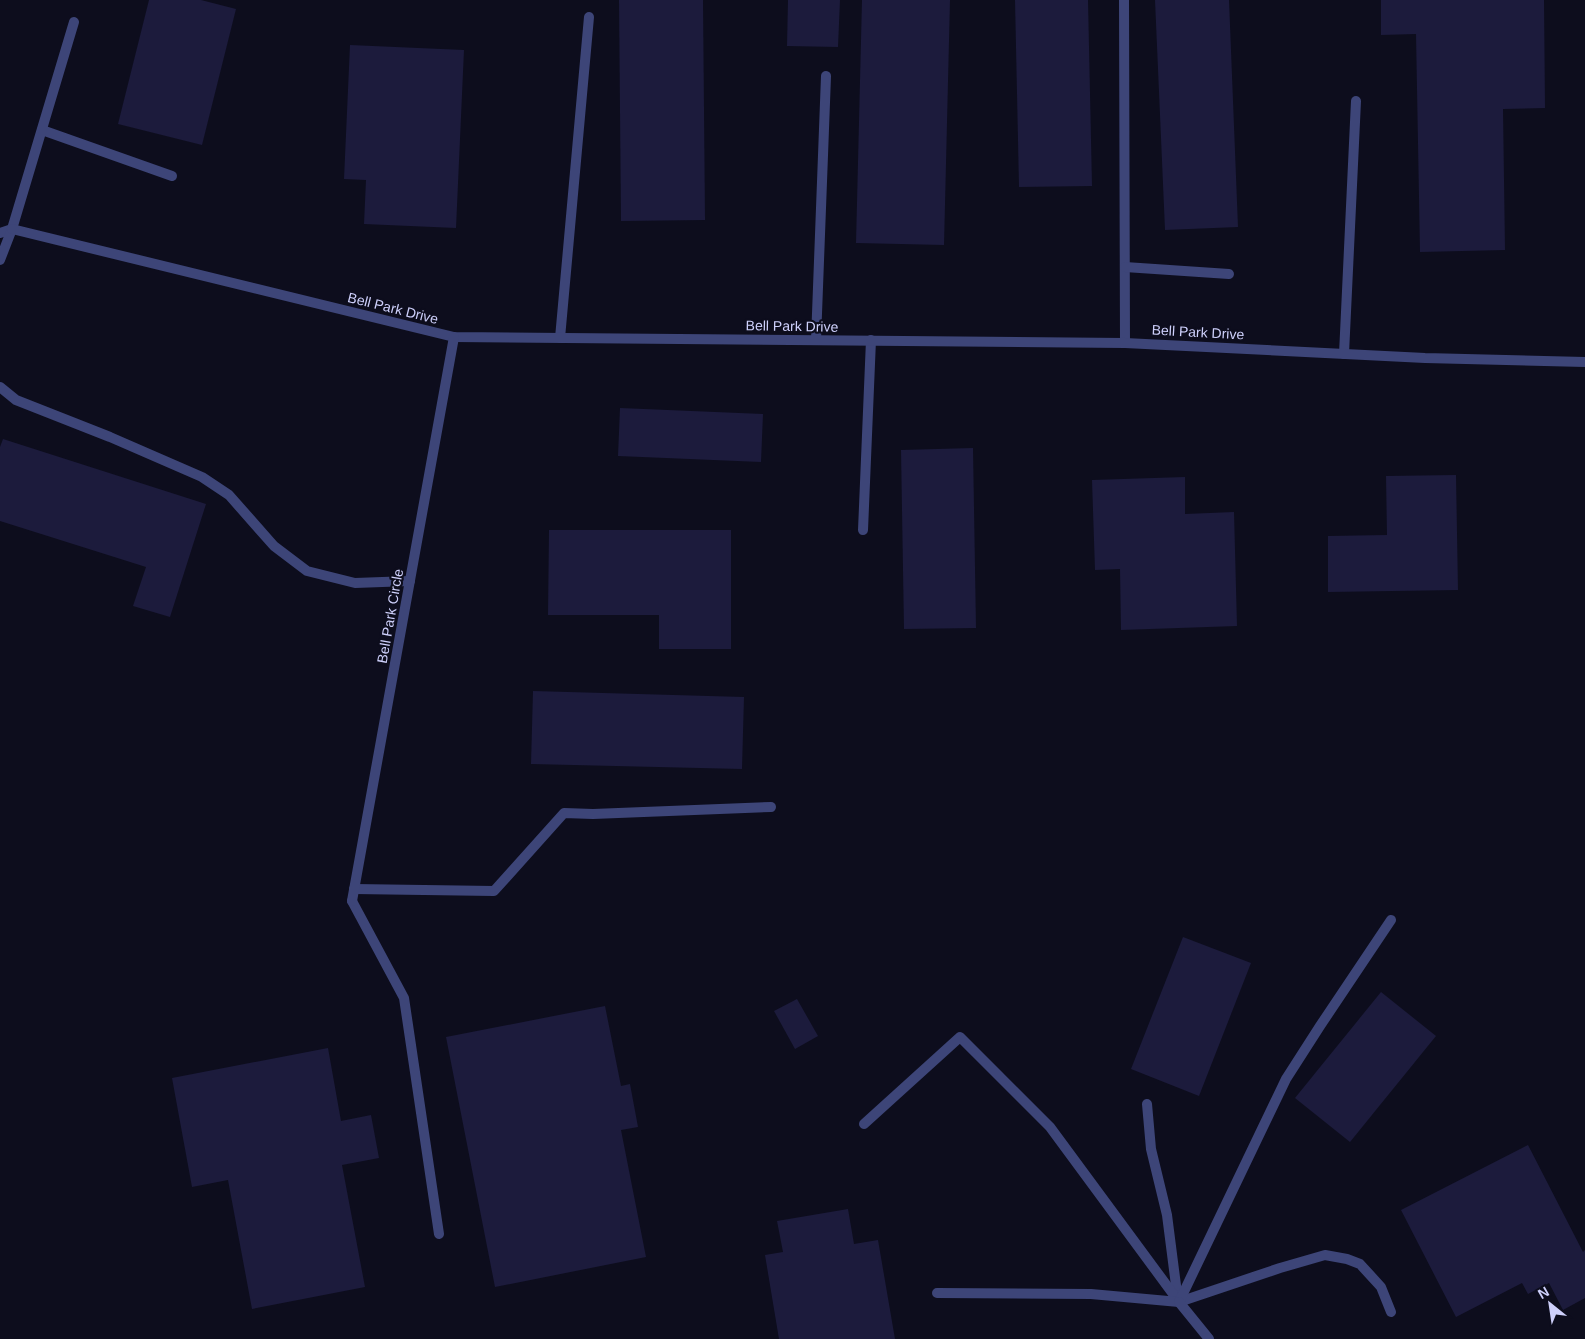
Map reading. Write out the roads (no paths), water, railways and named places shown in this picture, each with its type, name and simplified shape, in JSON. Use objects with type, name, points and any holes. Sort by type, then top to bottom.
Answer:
[{"type":"street","points":[[1124,0],[1125,343]]},
{"type":"street","points":[[560,338],[589,17]]},
{"type":"street","points":[[0,260],[12,229],[74,22]]},
{"type":"street","points":[[816,340],[826,76]]},
{"type":"street","points":[[1344,354],[1356,101]]},
{"type":"street","points":[[42,130],[172,176]]},
{"type":"street","points":[[0,234],[12,229]]},
{"type":"street","name":"Bell Park Drive","points":[[12,229],[454,337],[1125,343],[1424,358],[1585,362]]},
{"type":"street","points":[[1125,267],[1229,274]]},
{"type":"street","name":"Bell Park Circle","points":[[439,1234],[404,998],[352,901],[454,337]]},
{"type":"street","points":[[863,530],[871,340]]},
{"type":"street","points":[[0,387],[16,400],[110,437],[202,477],[229,495],[274,546],[307,571],[355,583],[410,581]]},
{"type":"street","points":[[354,889],[494,890],[564,812],[593,814],[771,807]]},
{"type":"street","points":[[1179,1302],[1286,1079],[1391,920]]},
{"type":"street","points":[[864,1124],[960,1037],[1050,1127],[1179,1302],[1209,1339]]},
{"type":"street","points":[[1147,1104],[1151,1149],[1167,1215],[1179,1302]]},
{"type":"street","points":[[937,1293],[1091,1294],[1179,1302],[1325,1255],[1347,1259],[1360,1264],[1381,1287],[1391,1312]]}]
